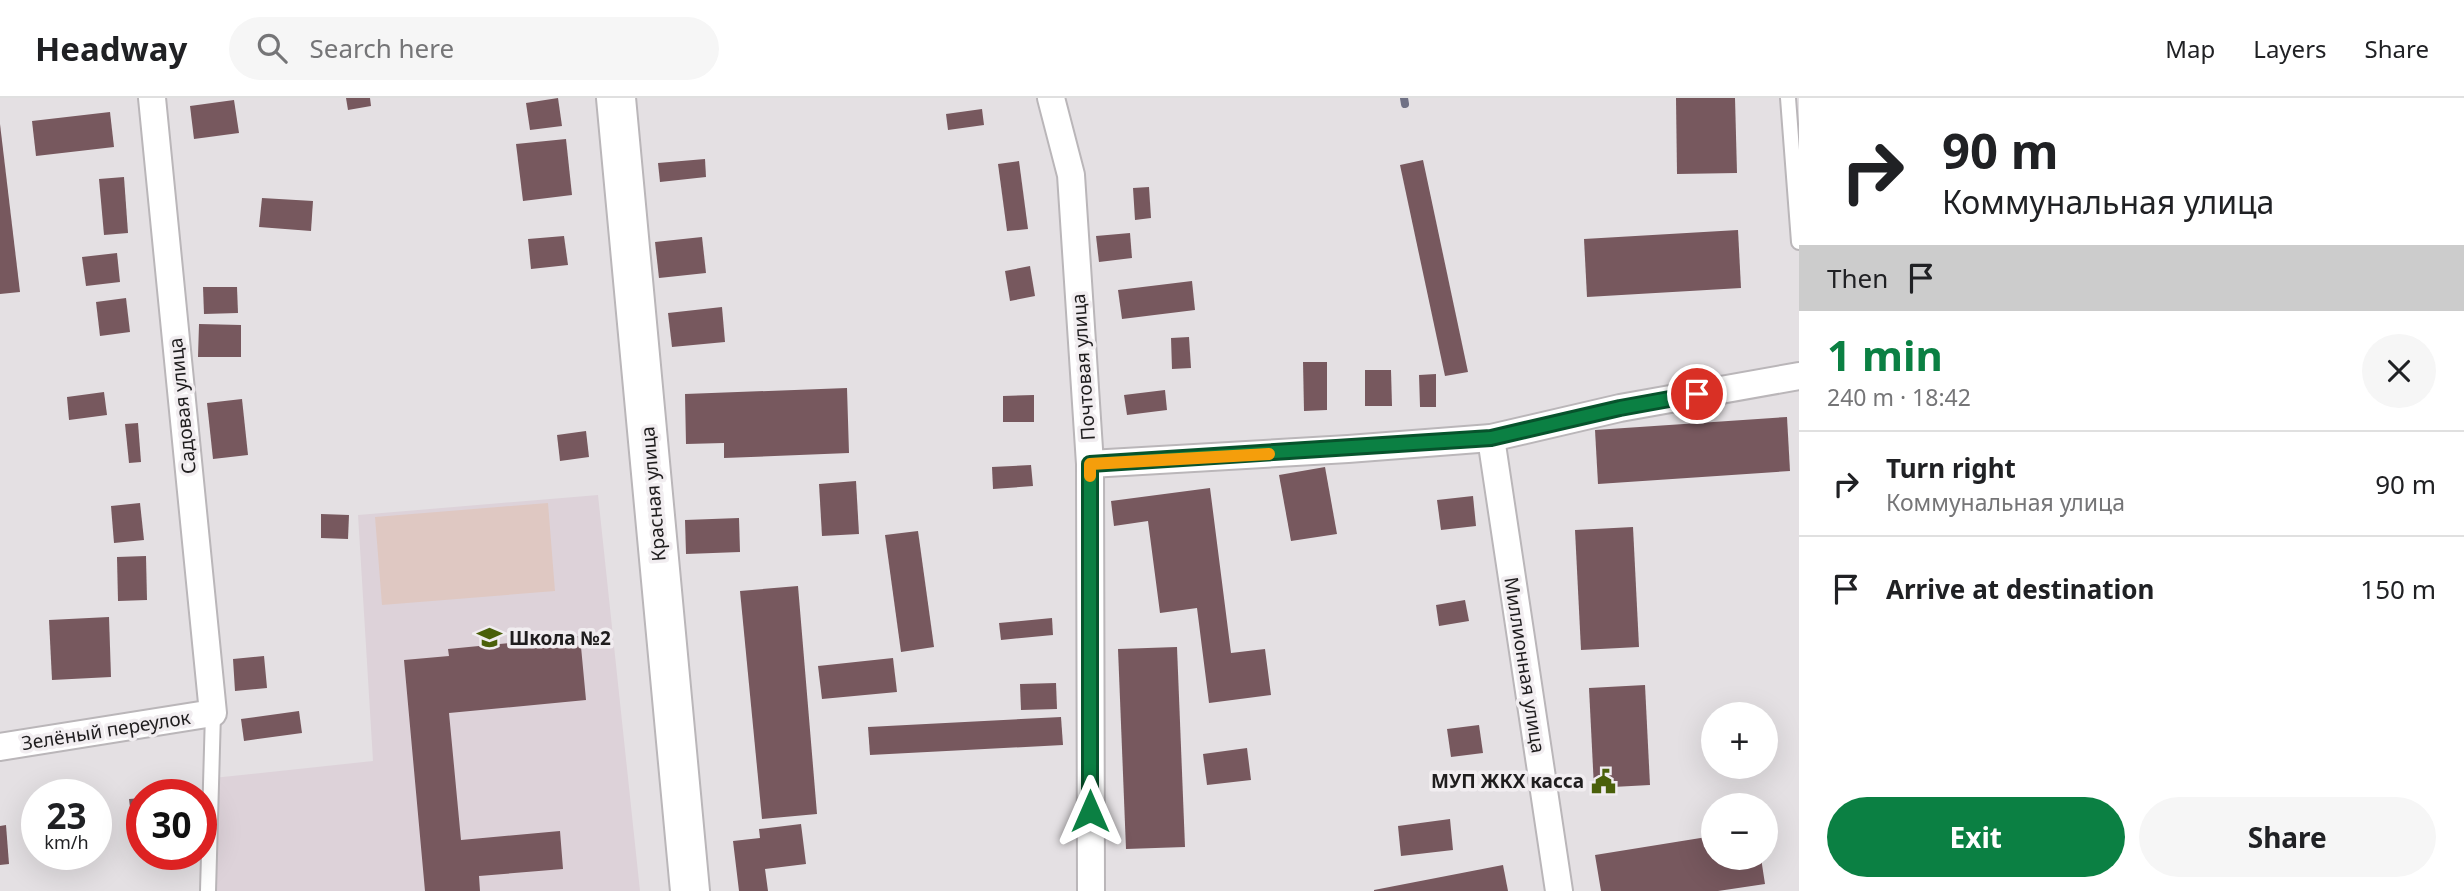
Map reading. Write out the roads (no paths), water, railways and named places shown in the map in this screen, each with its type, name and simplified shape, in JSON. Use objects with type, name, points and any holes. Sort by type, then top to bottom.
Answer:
[{"type":"street","name":"Садовая улица","points":[[152,98],[212,713]]},
{"type":"street","name":"Красная улица","points":[[616,98],[690,891]]},
{"type":"street","name":"Почтовая улица","points":[[1051,98],[1071,175],[1090,464],[1091,891]]},
{"type":"street","points":[[1090,464],[1491,438],[1620,408],[1799,376]]},
{"type":"street","name":"Миллионная улица","points":[[1491,438],[1559,891]]},
{"type":"street","name":"Зелёный переулок","points":[[0,747],[212,713]]},
{"type":"lane","points":[[1788,98],[1799,242]]},
{"type":"lane","points":[[208,891],[212,713]]},
{"type":"waterway","points":[[1404,98],[1405,104]]},
{"type":"place","name":"Школа №2","points":[[489,638]]},
{"type":"place","name":"МУП ЖКХ касса","points":[[1604,781]]}]
